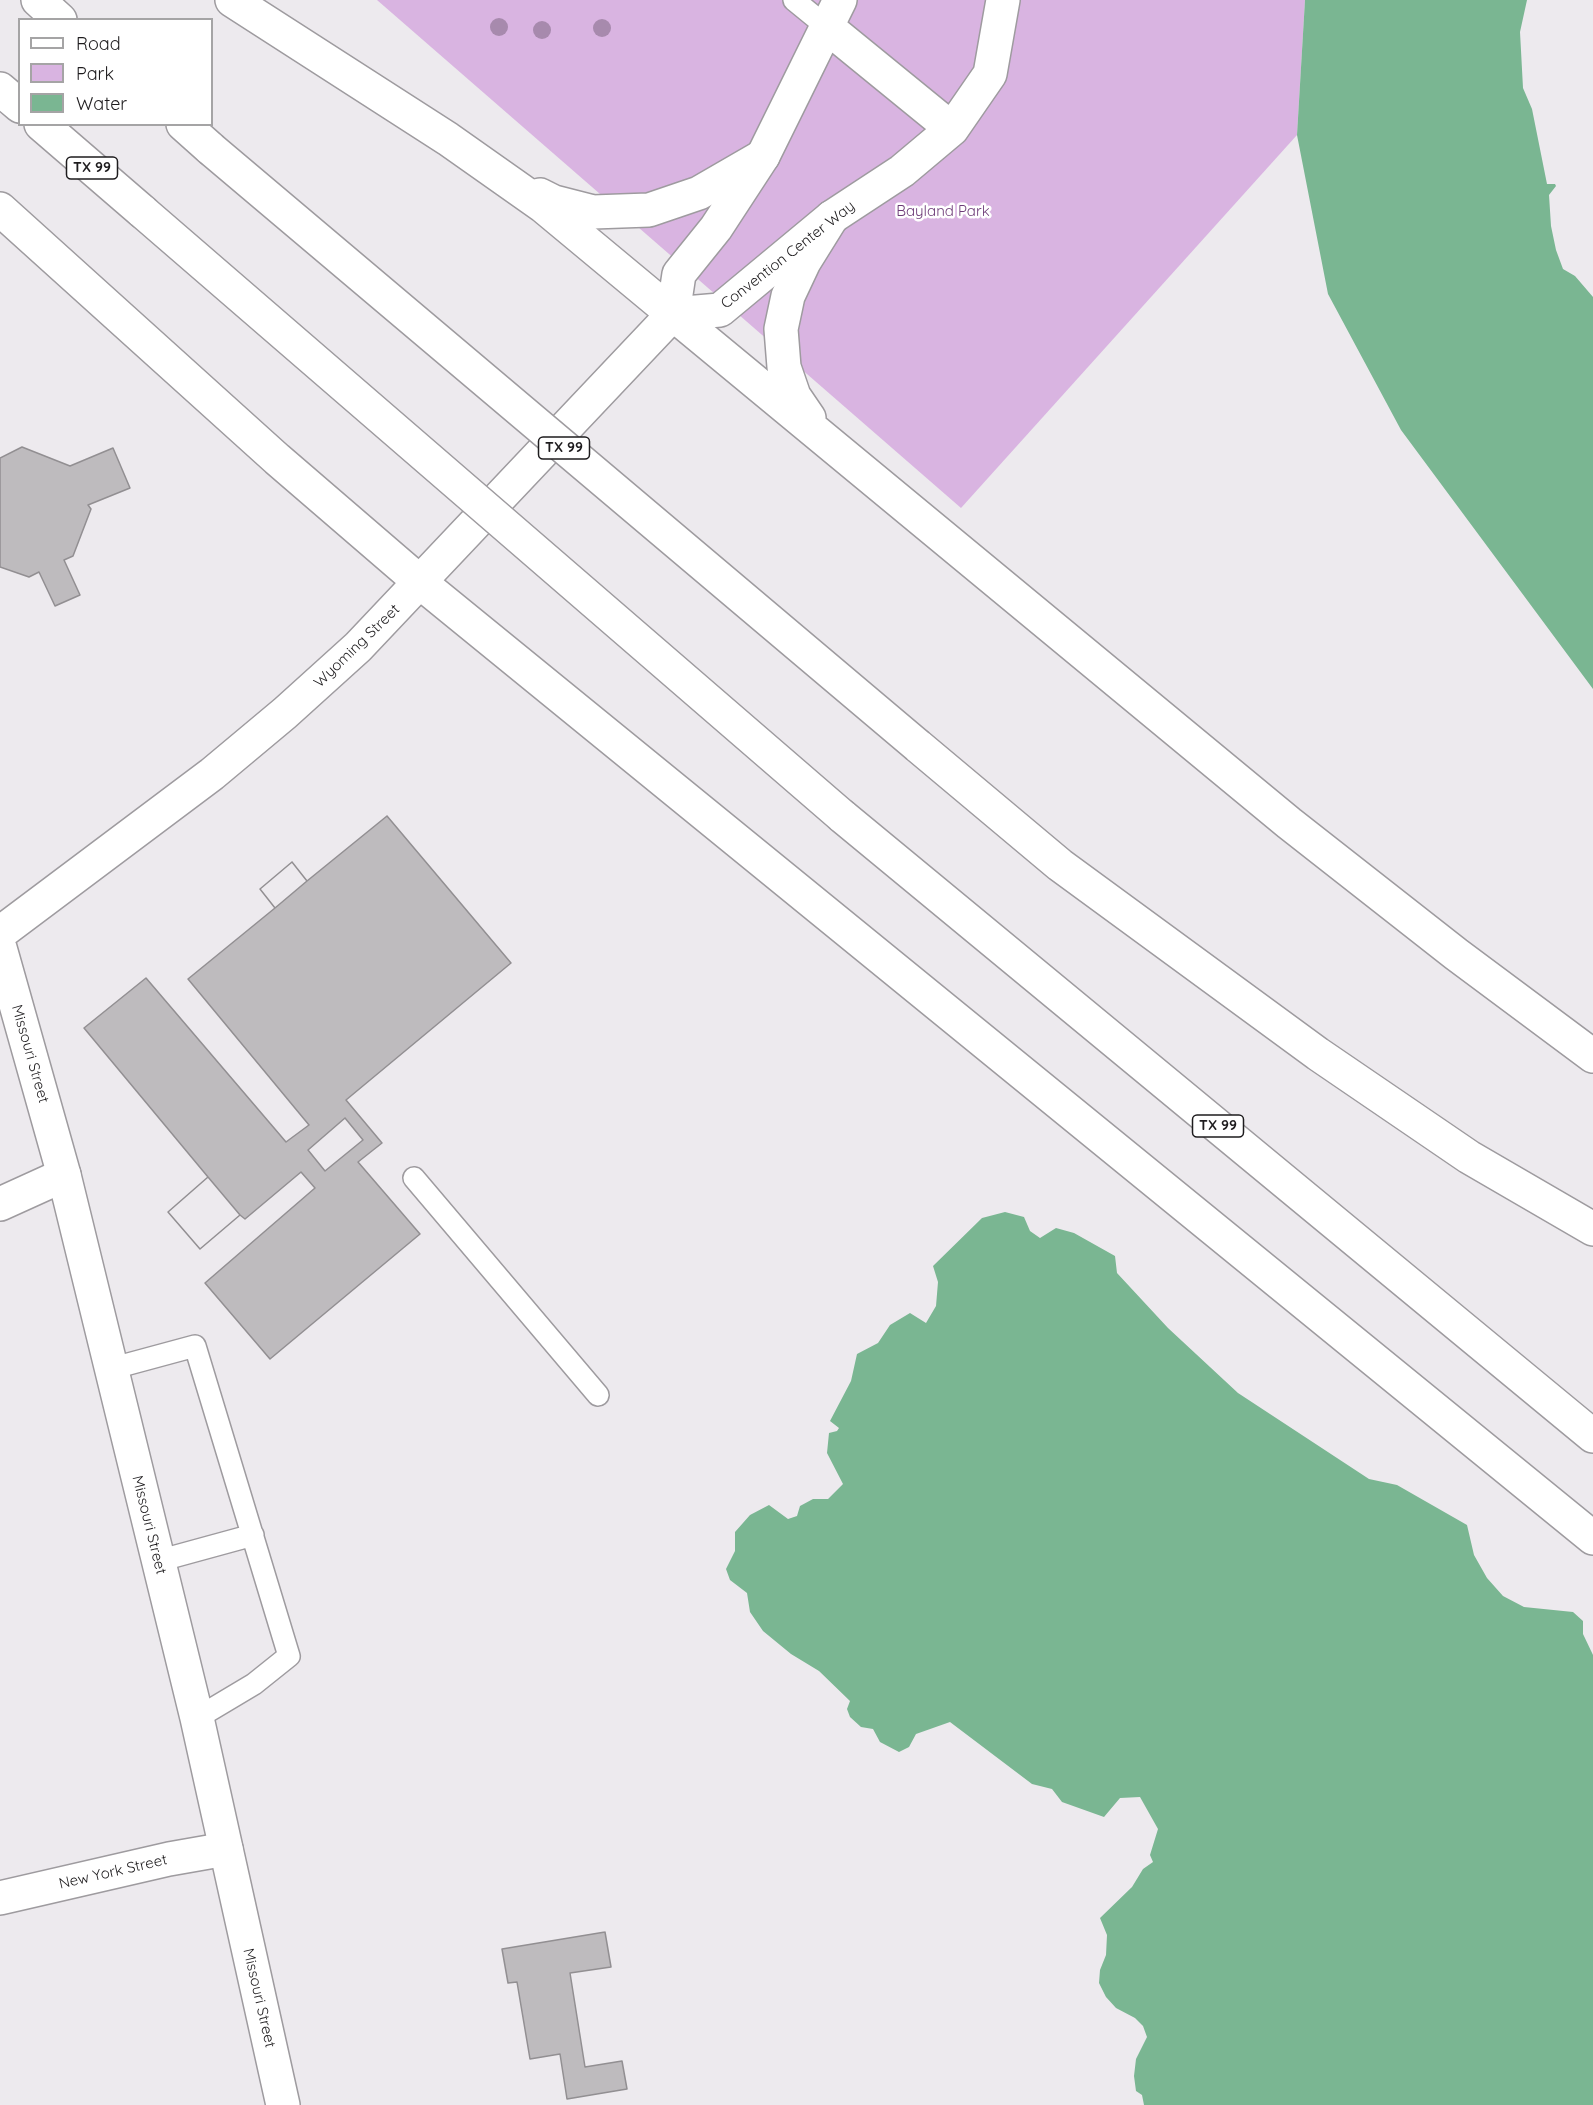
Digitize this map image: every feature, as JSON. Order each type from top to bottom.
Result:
[{"type":"main road","points":[[38,0],[58,18]]},
{"type":"main road","points":[[232,0],[495,172],[543,206],[1288,823],[1456,954],[1593,1056]]},
{"type":"main road","name":"Convention Center Way","points":[[673,314],[720,310],[832,217],[902,171],[952,129],[990,74],[1003,0]]},
{"type":"main road","points":[[673,314],[679,274],[716,228],[763,156],[833,13],[952,129]]},
{"type":"main road","points":[[0,89],[18,104]]},
{"type":"main road","name":"TX 99","points":[[43,126],[842,816],[1593,1436]]},
{"type":"main road","name":"TX 99","points":[[185,126],[1060,865],[1318,1054],[1469,1157],[1593,1229]]},
{"type":"main road","points":[[495,172],[554,202],[593,212],[649,210],[699,193],[763,156]]},
{"type":"main road","points":[[0,209],[277,459],[421,583],[1593,1538]]},
{"type":"main road","points":[[822,437],[794,396],[784,368],[781,329],[788,296],[804,262],[832,217]]},
{"type":"main road","name":"Wyoming Street","points":[[0,933],[212,774],[358,648],[673,314]]},
{"type":"main road","name":"Missouri Street","points":[[0,948],[64,1175],[197,1718],[283,2105]]},
{"type":"main road","points":[[0,1204],[64,1175]]},
{"type":"main road","name":"New York Street","points":[[0,1898],[169,1858],[226,1849]]},
{"type":"lane","points":[[794,0],[833,13]]},
{"type":"lane","points":[[414,1178],[598,1395]]},
{"type":"lane","points":[[110,1369],[195,1346],[289,1656],[254,1684],[197,1718]]},
{"type":"lane","points":[[158,1561],[253,1535]]},
{"type":"green space","name":"Bayland Park","points":[[377,0],[1305,0],[1297,135],[961,508]]},
{"type":"water","points":[[1305,0],[1527,0],[1520,32],[1523,88],[1532,109],[1547,184],[1556,186],[1549,195],[1551,226],[1556,250],[1563,269],[1575,276],[1593,297],[1593,689],[1401,430],[1328,294],[1297,135]]},
{"type":"water","points":[[1005,1212],[1024,1217],[1030,1231],[1040,1238],[1056,1228],[1074,1233],[1115,1256],[1117,1273],[1168,1328],[1238,1393],[1369,1479],[1397,1485],[1467,1525],[1474,1555],[1487,1578],[1503,1596],[1524,1607],[1573,1612],[1583,1621],[1583,1634],[1593,1655],[1593,2105],[1144,2105],[1142,2095],[1136,2091],[1134,2076],[1136,2059],[1147,2037],[1143,2026],[1135,2018],[1116,2008],[1106,1997],[1099,1983],[1100,1970],[1106,1955],[1107,1935],[1100,1918],[1132,1887],[1143,1869],[1153,1862],[1150,1855],[1158,1829],[1140,1797],[1120,1798],[1104,1817],[1062,1802],[1052,1789],[1032,1784],[950,1722],[916,1734],[909,1747],[899,1752],[880,1742],[873,1729],[861,1727],[850,1717],[847,1709],[850,1701],[819,1671],[791,1654],[763,1631],[750,1612],[747,1593],[730,1580],[726,1569],[735,1551],[735,1532],[750,1515],[769,1505],[788,1519],[797,1516],[800,1506],[813,1499],[828,1499],[843,1484],[827,1453],[829,1433],[839,1428],[830,1421],[851,1381],[857,1354],[878,1343],[890,1325],[910,1313],[926,1323],[936,1306],[938,1282],[933,1266],[982,1218]]},
{"type":"building","points":[[22,447],[70,466],[113,448],[130,488],[88,505],[91,509],[73,556],[64,560],[80,595],[55,606],[39,572],[29,577],[0,567],[0,458]]},
{"type":"building","points":[[387,816],[511,963],[346,1100],[382,1143],[358,1162],[420,1234],[270,1359],[205,1283],[315,1188],[301,1172],[245,1219],[240,1215],[200,1249],[168,1212],[208,1177],[84,1028],[146,978],[286,1142],[309,1125],[188,979],[275,908],[260,889],[292,862],[307,881]],"holes":[[[345,1118],[363,1140],[325,1171],[308,1150]]]},
{"type":"building","points":[[292,862],[307,881],[275,908],[260,889]]},
{"type":"building","points":[[208,1177],[240,1215],[200,1249],[168,1212]]},
{"type":"building","points":[[605,1932],[611,1967],[570,1973],[585,2067],[622,2061],[627,2089],[567,2099],[560,2054],[530,2059],[517,1982],[508,1983],[502,1949]]}]
